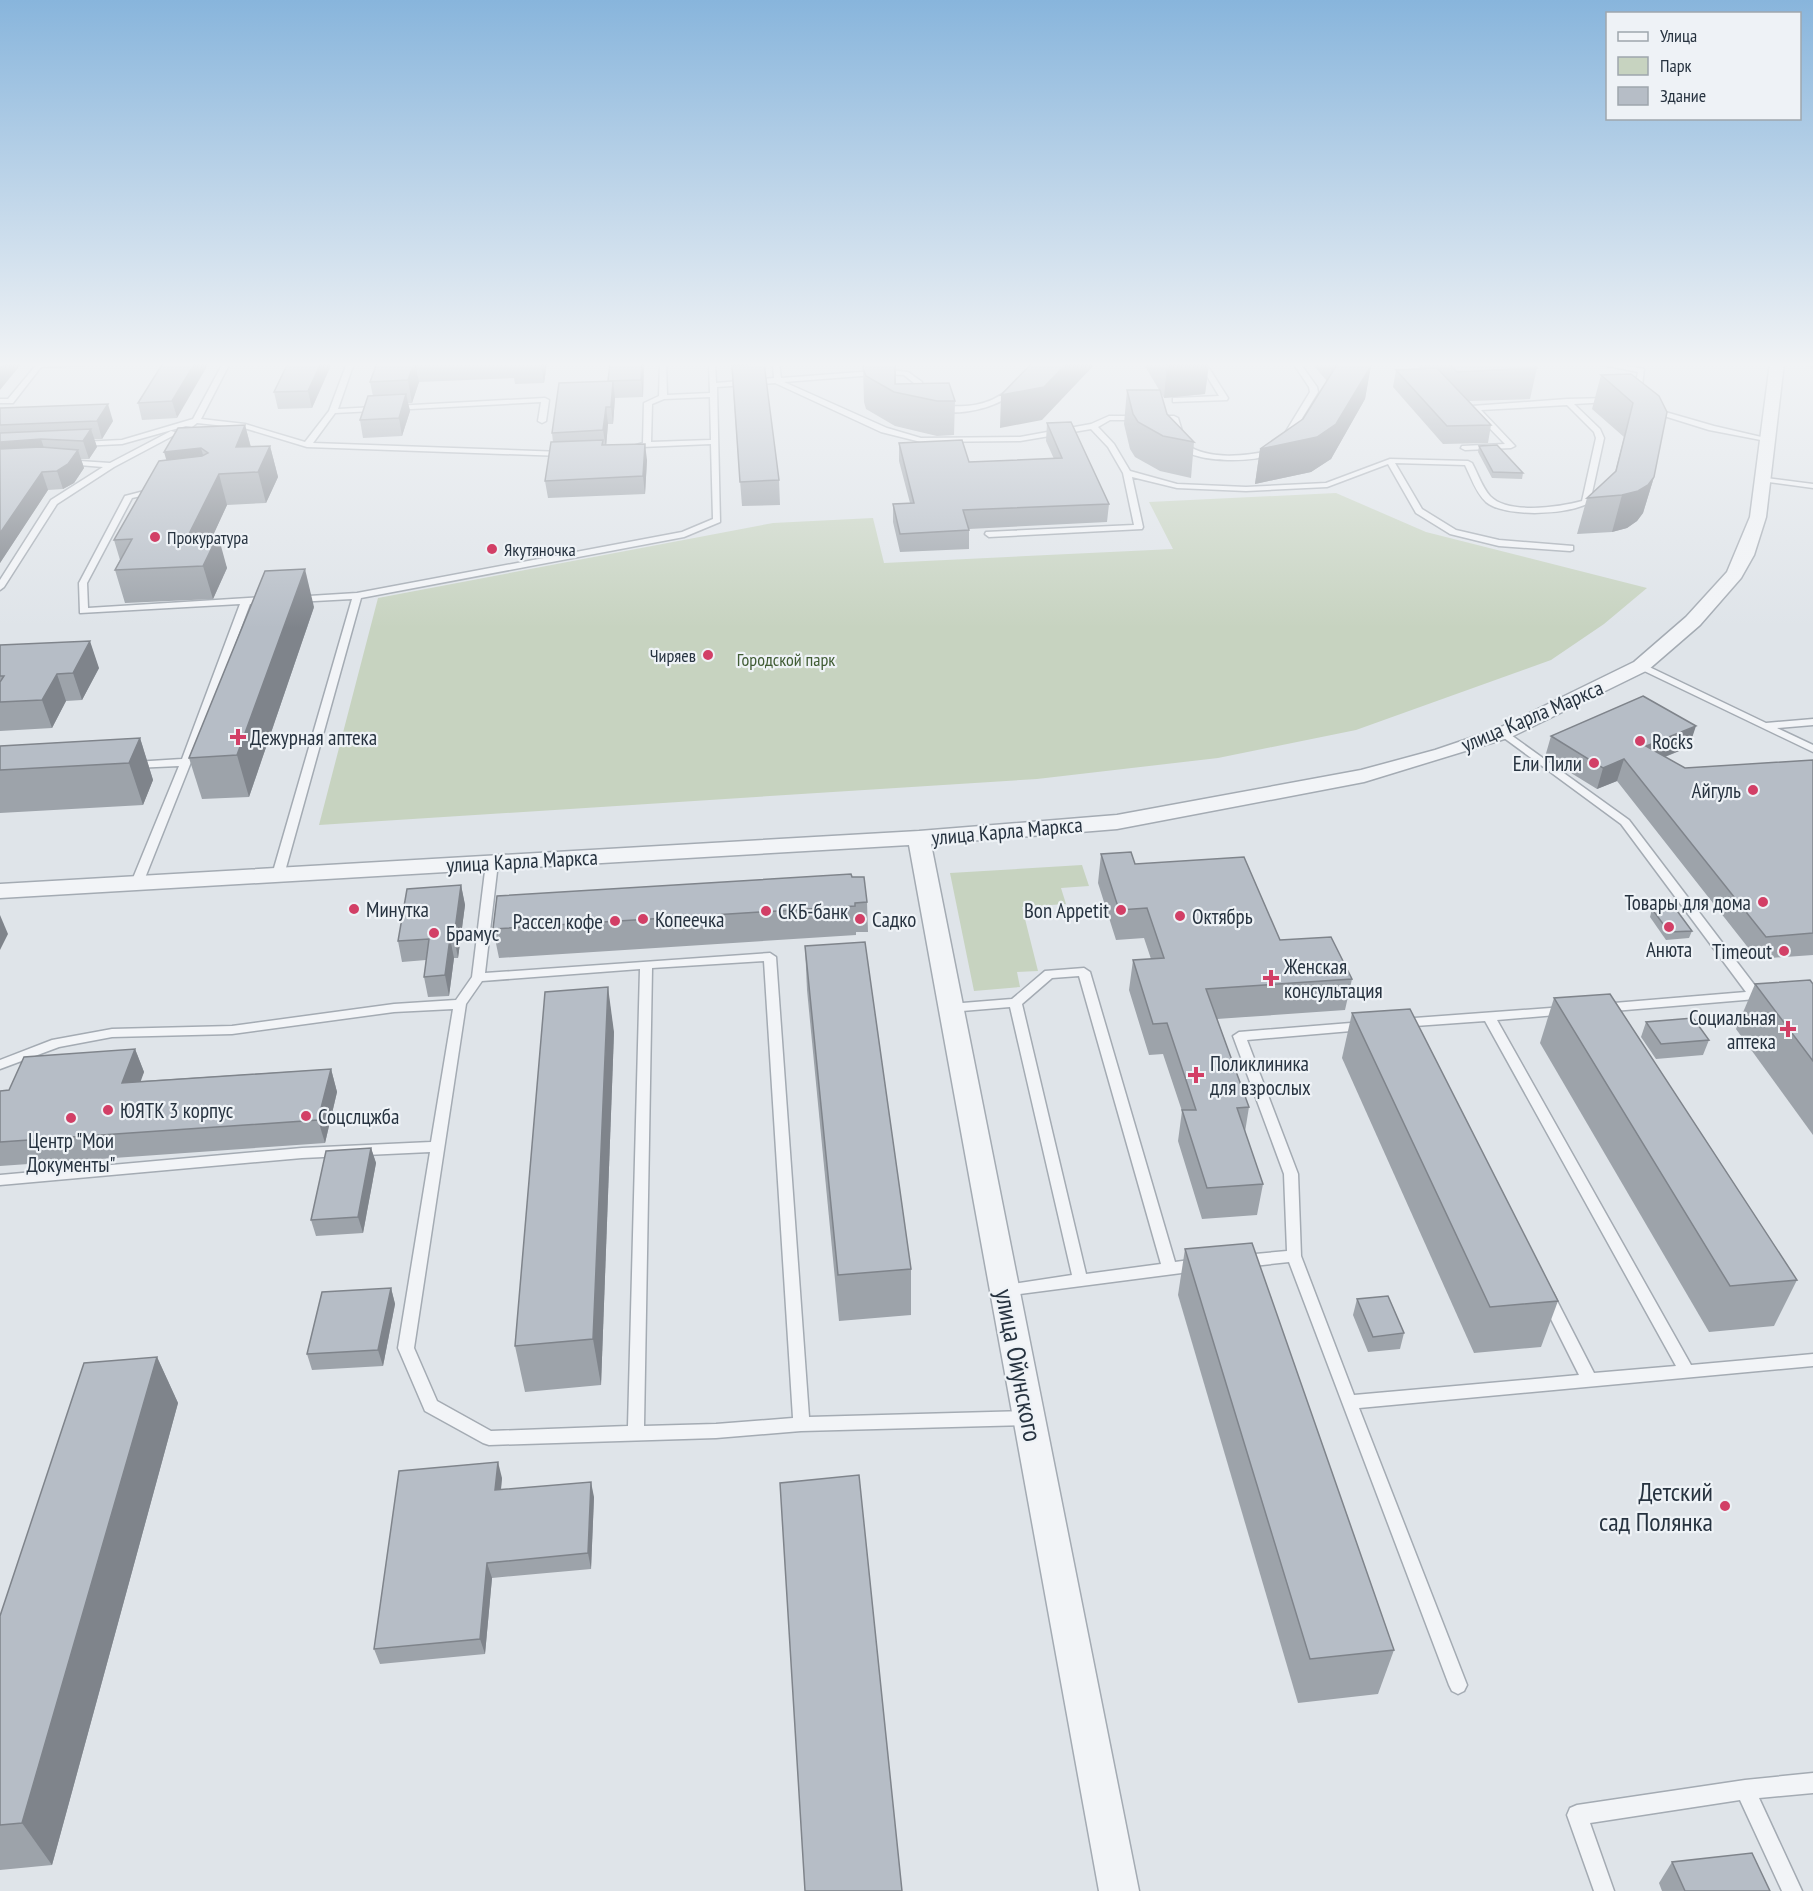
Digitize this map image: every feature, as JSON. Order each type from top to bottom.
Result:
[{"type":"street","name":"улица Карла Маркса","points":[[0,891],[919,838],[1117,822],[1364,776],[1504,733],[1641,666],[1693,621],[1735,574],[1745,555],[1758,517],[1764,451]]},
{"type":"street","name":"улица Ойунского","points":[[919,838],[1119,1891]]},
{"type":"lane","points":[[0,587],[54,502],[111,465],[137,451]]},
{"type":"lane","points":[[491,451],[572,454]]},
{"type":"lane","points":[[162,489],[129,496],[83,583],[84,611],[357,596],[684,534],[717,520],[715,451]]},
{"type":"lane","points":[[989,534],[1139,527],[1136,502],[1127,473],[1114,451]]},
{"type":"lane","points":[[1195,451],[1214,456],[1264,455],[1275,451]]},
{"type":"lane","points":[[1127,473],[1178,486],[1246,489],[1327,485],[1390,461],[1468,463],[1487,498],[1493,504],[1527,510],[1573,507],[1586,502],[1597,451]]},
{"type":"lane","points":[[1390,461],[1419,511],[1453,532],[1499,543],[1570,548]]},
{"type":"lane","points":[[58,462],[111,465]]},
{"type":"lane","points":[[1761,479],[1813,486]]},
{"type":"lane","points":[[278,875],[357,596]]},
{"type":"lane","points":[[137,883],[186,762],[246,601]]},
{"type":"lane","points":[[1641,666],[1768,725],[1813,749]]},
{"type":"lane","points":[[1768,725],[1813,722]]},
{"type":"lane","points":[[1504,733],[1625,822],[1755,995]]},
{"type":"lane","points":[[117,766],[186,762]]},
{"type":"lane","points":[[492,863],[478,978],[460,1005],[406,1348],[431,1406],[489,1438],[716,1431],[801,1424],[1029,1418]]},
{"type":"lane","points":[[478,978],[646,964],[770,957],[801,1424]]},
{"type":"lane","points":[[636,1433],[646,964]]},
{"type":"lane","points":[[951,1008],[1015,1003],[1049,974],[1084,972],[1169,1267]]},
{"type":"lane","points":[[1458,1685],[1294,1256],[1291,1174],[1239,1036],[1382,1025],[1413,1028],[1489,1017],[1778,994]]},
{"type":"lane","points":[[1015,1003],[1080,1280]]},
{"type":"lane","points":[[0,1065],[57,1044],[112,1033],[232,1030],[393,1008],[460,1005]]},
{"type":"lane","points":[[1489,1017],[1687,1372]]},
{"type":"lane","points":[[0,1180],[302,1153],[438,1147]]},
{"type":"lane","points":[[1004,1290],[1169,1267],[1294,1256]]},
{"type":"lane","points":[[1542,1285],[1589,1380]]},
{"type":"lane","points":[[1349,1402],[1813,1360]]},
{"type":"lane","points":[[1604,1891],[1577,1815],[1745,1790],[1813,1783]]},
{"type":"lane","points":[[1745,1790],[1792,1891]]},
{"type":"green space","name":"Городской парк","points":[[1336,493],[1426,532],[1647,588],[1604,624],[1551,660],[1356,730],[1218,758],[1037,779],[319,825],[378,598],[773,523],[873,518],[884,563],[1173,549],[1149,502]]},
{"type":"green space","points":[[1082,865],[1089,886],[1061,888],[1066,904],[1022,907],[1038,971],[1017,972],[1020,987],[974,991],[950,873]]},
{"type":"building","points":[[0,451],[77,451],[68,464],[57,471],[42,472],[0,533]]},
{"type":"building","points":[[206,451],[268,451],[258,472],[219,474],[188,536],[218,535],[203,566],[115,570],[132,539],[114,540],[159,461],[202,456],[208,453]]},
{"type":"building","points":[[550,451],[645,451],[643,476],[545,481]]},
{"type":"building","points":[[738,451],[775,451],[779,480],[740,482]]},
{"type":"building","points":[[901,451],[966,451],[969,462],[1062,458],[1059,451],[1085,451],[1109,504],[963,510],[969,530],[900,534],[893,504],[914,503]]},
{"type":"building","points":[[1482,451],[1503,451],[1523,473],[1493,472]]},
{"type":"building","points":[[1621,451],[1659,451],[1654,477],[1648,485],[1638,491],[1622,495],[1587,498],[1616,471]]},
{"type":"building","points":[[305,569],[237,755],[189,758],[265,571]]},
{"type":"building","points":[[90,641],[73,673],[57,674],[42,700],[0,702],[0,682],[4,676],[0,676],[0,645]]},
{"type":"building","points":[[1643,696],[1696,726],[1646,746],[1685,768],[1813,760],[1813,933],[1766,937],[1624,759],[1603,768],[1551,736]]},
{"type":"building","points":[[140,738],[129,763],[0,770],[0,746]]},
{"type":"building","points":[[1131,852],[1135,864],[1244,857],[1280,940],[1331,937],[1352,979],[1206,989],[1249,1107],[1237,1108],[1263,1184],[1207,1188],[1182,1110],[1196,1110],[1167,1023],[1153,1024],[1133,960],[1164,958],[1147,908],[1119,910],[1101,854]]},
{"type":"building","points":[[851,874],[852,877],[864,877],[867,902],[855,903],[855,906],[493,929],[497,896]]},
{"type":"building","points":[[461,885],[454,937],[450,938],[445,975],[424,977],[429,939],[398,941],[407,889]]},
{"type":"building","points":[[1675,908],[1692,931],[1669,932],[1652,909]]},
{"type":"building","points":[[865,942],[911,1269],[838,1275],[805,946]]},
{"type":"building","points":[[1810,980],[1813,984],[1813,1061],[1755,984]]},
{"type":"building","points":[[608,987],[593,1339],[515,1346],[545,992]]},
{"type":"building","points":[[1610,994],[1797,1280],[1730,1286],[1554,998]]},
{"type":"building","points":[[1410,1009],[1558,1301],[1490,1307],[1352,1013]]},
{"type":"building","points":[[1693,1018],[1709,1040],[1661,1044],[1646,1022]]},
{"type":"building","points":[[135,1049],[122,1083],[331,1069],[318,1120],[0,1142],[0,1091],[9,1090],[24,1057]]},
{"type":"building","points":[[371,1148],[358,1217],[311,1220],[326,1151]]},
{"type":"building","points":[[1252,1243],[1394,1650],[1310,1659],[1185,1249]]},
{"type":"building","points":[[391,1288],[378,1350],[307,1354],[322,1292]]},
{"type":"building","points":[[1388,1296],[1404,1333],[1373,1337],[1357,1299]]},
{"type":"building","points":[[157,1357],[22,1823],[0,1825],[0,1616],[84,1363]]},
{"type":"building","points":[[498,1462],[495,1490],[591,1482],[588,1553],[487,1563],[480,1639],[374,1649],[399,1471]]},
{"type":"building","points":[[859,1475],[902,1891],[805,1891],[780,1483]]},
{"type":"building","points":[[1752,1853],[1770,1891],[1685,1891],[1672,1862]]},
{"type":"place","name":"Прокуратура","points":[[155,537]]},
{"type":"place","name":"Якутяночка","points":[[492,549]]},
{"type":"place","name":"Чиряев","points":[[708,655]]},
{"type":"place","name":"Дежурная аптека","points":[[238,737]]},
{"type":"place","name":"Rocks","points":[[1640,741]]},
{"type":"place","name":"Ели Пили","points":[[1594,763]]},
{"type":"place","name":"Айгуль","points":[[1753,790]]},
{"type":"place","name":"Товары для дома","points":[[1763,902]]},
{"type":"place","name":"Минутка","points":[[354,909]]},
{"type":"place","name":"Bon Appetit","points":[[1121,910]]},
{"type":"place","name":"СКБ-банк","points":[[766,911]]},
{"type":"place","name":"Октябрь","points":[[1180,916]]},
{"type":"place","name":"Копеечка","points":[[643,919]]},
{"type":"place","name":"Садко","points":[[860,919]]},
{"type":"place","name":"Рассел кофе","points":[[615,921]]},
{"type":"place","name":"Анюта","points":[[1669,927]]},
{"type":"place","name":"Брамус","points":[[434,933]]},
{"type":"place","name":"Timeout","points":[[1784,951]]},
{"type":"place","name":"Женская консультация","points":[[1271,978]]},
{"type":"place","name":"Социальная аптека","points":[[1788,1029]]},
{"type":"place","name":"Поликлиника для взрослых","points":[[1196,1075]]},
{"type":"place","name":"ЮЯТК 3 корпус","points":[[108,1110]]},
{"type":"place","name":"Соцслцжба","points":[[306,1116]]},
{"type":"place","name":"Центр \"Мои Документы\"","points":[[71,1118]]},
{"type":"place","name":"Детский сад Полянка","points":[[1725,1506]]}]
